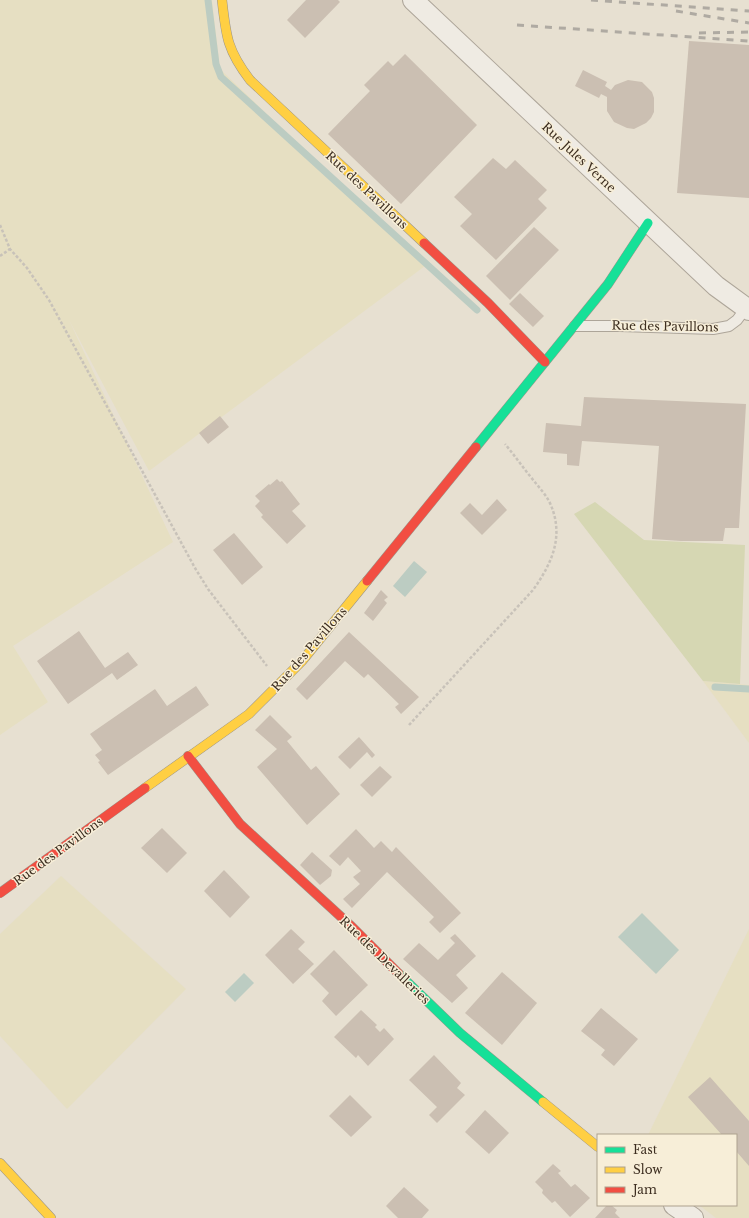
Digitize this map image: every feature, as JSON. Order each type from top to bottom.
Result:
[{"type":"street","name":"Rue des Pavillons","points":[[222,0],[226,33],[231,50],[239,66],[250,80],[488,303],[545,362]]},
{"type":"street","name":"Rue Jules Verne","points":[[413,0],[716,286],[748,309]]},
{"type":"street","name":"Rue des Pavillons","points":[[0,893],[188,756],[249,714],[302,661],[575,326],[608,284],[648,223]]},
{"type":"street","name":"Rue des Devalleries","points":[[188,756],[240,824],[351,926],[460,1033],[597,1146]]},
{"type":"street","points":[[0,1162],[51,1218]]},
{"type":"street","points":[[676,1206],[694,1218]]},
{"type":"lane","name":"Rue des Pavillons","points":[[575,326],[713,329],[729,326],[748,309]]},
{"type":"path","points":[[0,225],[10,249],[27,268],[49,300],[195,568],[208,589],[262,661],[281,682]]},
{"type":"path","points":[[0,256],[10,249]]},
{"type":"path","points":[[409,725],[533,590],[544,574],[553,556],[557,527],[554,512],[548,499],[492,427]]},
{"type":"shaded area","points":[[0,0],[212,0],[220,69],[425,266],[149,471],[69,320],[173,542],[13,646],[48,702],[0,735]]},
{"type":"shaded area","points":[[414,561],[427,572],[405,597],[393,586]]},
{"type":"shaded area","points":[[703,681],[749,685],[749,743]]},
{"type":"shaded area","points":[[61,876],[186,989],[67,1109],[0,1036],[0,934]]},
{"type":"shaded area","points":[[642,913],[679,950],[656,974],[618,937]]},
{"type":"shaded area","points":[[749,929],[749,1218],[716,1218],[700,1206],[737,1206],[737,1134],[648,1134]]},
{"type":"shaded area","points":[[244,973],[254,983],[235,1002],[225,992]]},
{"type":"green space","points":[[595,502],[644,540],[745,545],[740,684],[703,681],[574,514]]},
{"type":"building","points":[[306,0],[338,0],[340,2],[305,38],[287,20]]},
{"type":"building","points":[[689,41],[749,45],[749,198],[677,193]]},
{"type":"building","points":[[405,54],[477,125],[401,204],[328,134],[370,91],[364,85],[388,61],[393,66]]},
{"type":"building","points":[[583,70],[607,82],[605,86],[611,90],[615,85],[628,80],[642,82],[652,92],[654,98],[654,112],[651,118],[646,123],[634,129],[627,128],[614,122],[607,111],[607,97],[601,94],[599,98],[575,86]]},
{"type":"building","points":[[493,158],[506,169],[515,160],[547,190],[538,199],[547,208],[496,260],[460,226],[472,214],[454,197]]},
{"type":"building","points":[[534,227],[559,250],[510,300],[486,276]]},
{"type":"building","points":[[520,293],[544,316],[533,327],[509,304]]},
{"type":"building","points":[[584,397],[746,404],[739,528],[725,528],[723,541],[652,539],[659,446],[582,441],[579,466],[567,465],[567,454],[543,452],[546,423],[581,426]]},
{"type":"building","points":[[220,416],[229,427],[208,444],[199,433]]},
{"type":"building","points":[[277,479],[280,482],[282,481],[300,504],[292,511],[306,526],[287,544],[261,517],[263,515],[255,506],[260,501],[255,496]]},
{"type":"building","points":[[497,499],[507,510],[482,535],[460,513],[470,503],[482,515]]},
{"type":"building","points":[[234,533],[263,567],[242,585],[213,550]]},
{"type":"building","points":[[381,590],[388,597],[384,600],[387,603],[373,621],[364,613]]},
{"type":"building","points":[[79,631],[105,668],[128,652],[138,665],[117,680],[112,673],[68,704],[37,661]]},
{"type":"building","points":[[349,632],[419,697],[401,714],[395,707],[399,704],[368,674],[364,678],[345,661],[307,700],[296,689]]},
{"type":"building","points":[[196,686],[209,705],[108,775],[98,762],[100,761],[95,755],[102,750],[90,734],[155,689],[167,706]]},
{"type":"building","points":[[270,715],[292,737],[287,741],[311,770],[316,766],[340,794],[307,825],[257,767],[277,749],[255,730]]},
{"type":"building","points":[[359,737],[375,755],[372,758],[367,752],[350,769],[338,757]]},
{"type":"building","points":[[380,766],[392,777],[372,797],[360,785]]},
{"type":"building","points":[[162,828],[187,853],[167,873],[141,848]]},
{"type":"building","points":[[356,829],[374,848],[381,841],[392,852],[396,847],[461,913],[440,933],[429,922],[434,917],[387,872],[352,908],[343,899],[360,884],[353,877],[361,871],[348,857],[340,866],[329,856]]},
{"type":"building","points":[[312,852],[332,870],[331,876],[320,885],[300,865]]},
{"type":"building","points":[[224,870],[250,897],[230,918],[204,891]]},
{"type":"building","points":[[291,929],[305,942],[298,949],[314,964],[293,984],[265,955]]},
{"type":"building","points":[[455,934],[476,956],[456,975],[468,988],[452,1003],[403,959],[419,943],[438,960],[455,943],[450,938]]},
{"type":"building","points":[[334,950],[368,985],[336,1016],[322,1001],[329,993],[310,974]]},
{"type":"building","points":[[502,972],[537,1003],[502,1045],[465,1013]]},
{"type":"building","points":[[601,1008],[638,1039],[614,1066],[601,1055],[605,1050],[581,1031]]},
{"type":"building","points":[[361,1010],[377,1025],[375,1027],[380,1032],[384,1028],[394,1039],[368,1066],[358,1055],[356,1058],[334,1037]]},
{"type":"building","points":[[434,1055],[461,1083],[457,1088],[465,1095],[437,1123],[429,1115],[437,1107],[409,1080]]},
{"type":"building","points":[[710,1077],[749,1121],[749,1166],[737,1152],[737,1134],[721,1134],[688,1097]]},
{"type":"building","points":[[350,1095],[372,1117],[351,1137],[329,1116]]},
{"type":"building","points":[[485,1110],[509,1133],[489,1154],[465,1132]]},
{"type":"building","points":[[553,1164],[561,1171],[558,1173],[571,1187],[575,1184],[590,1198],[570,1217],[555,1201],[552,1203],[542,1193],[543,1190],[535,1182]]},
{"type":"building","points":[[404,1187],[429,1210],[422,1218],[398,1218],[386,1206]]},
{"type":"building","points":[[606,1206],[612,1206],[617,1210],[615,1213],[620,1218],[595,1218]]},
{"type":"waterway","points":[[208,0],[216,64],[221,77],[477,310]]},
{"type":"waterway","points":[[715,687],[749,689]]},
{"type":"railway","points":[[591,0],[749,11]]},
{"type":"railway","points":[[676,11],[749,23]]},
{"type":"railway","points":[[517,25],[749,41]]},
{"type":"railway","points":[[699,33],[749,32]]},
{"type":"traffic: fast","points":[[476,447],[608,284],[648,223]]},
{"type":"traffic: fast","points":[[399,974],[460,1033],[543,1102]]},
{"type":"traffic: slow","points":[[222,0],[225,23],[232,51],[236,60],[250,80],[424,243]]},
{"type":"traffic: slow","points":[[145,788],[249,714],[302,661],[367,581]]},
{"type":"traffic: slow","points":[[543,1102],[597,1146]]},
{"type":"traffic: slow","points":[[0,1163],[51,1218]]},
{"type":"traffic: jam","points":[[424,243],[488,303],[545,362]]},
{"type":"traffic: jam","points":[[367,581],[476,447]]},
{"type":"traffic: jam","points":[[188,756],[240,824],[351,926],[399,974]]},
{"type":"traffic: jam","points":[[0,893],[145,788]]}]
